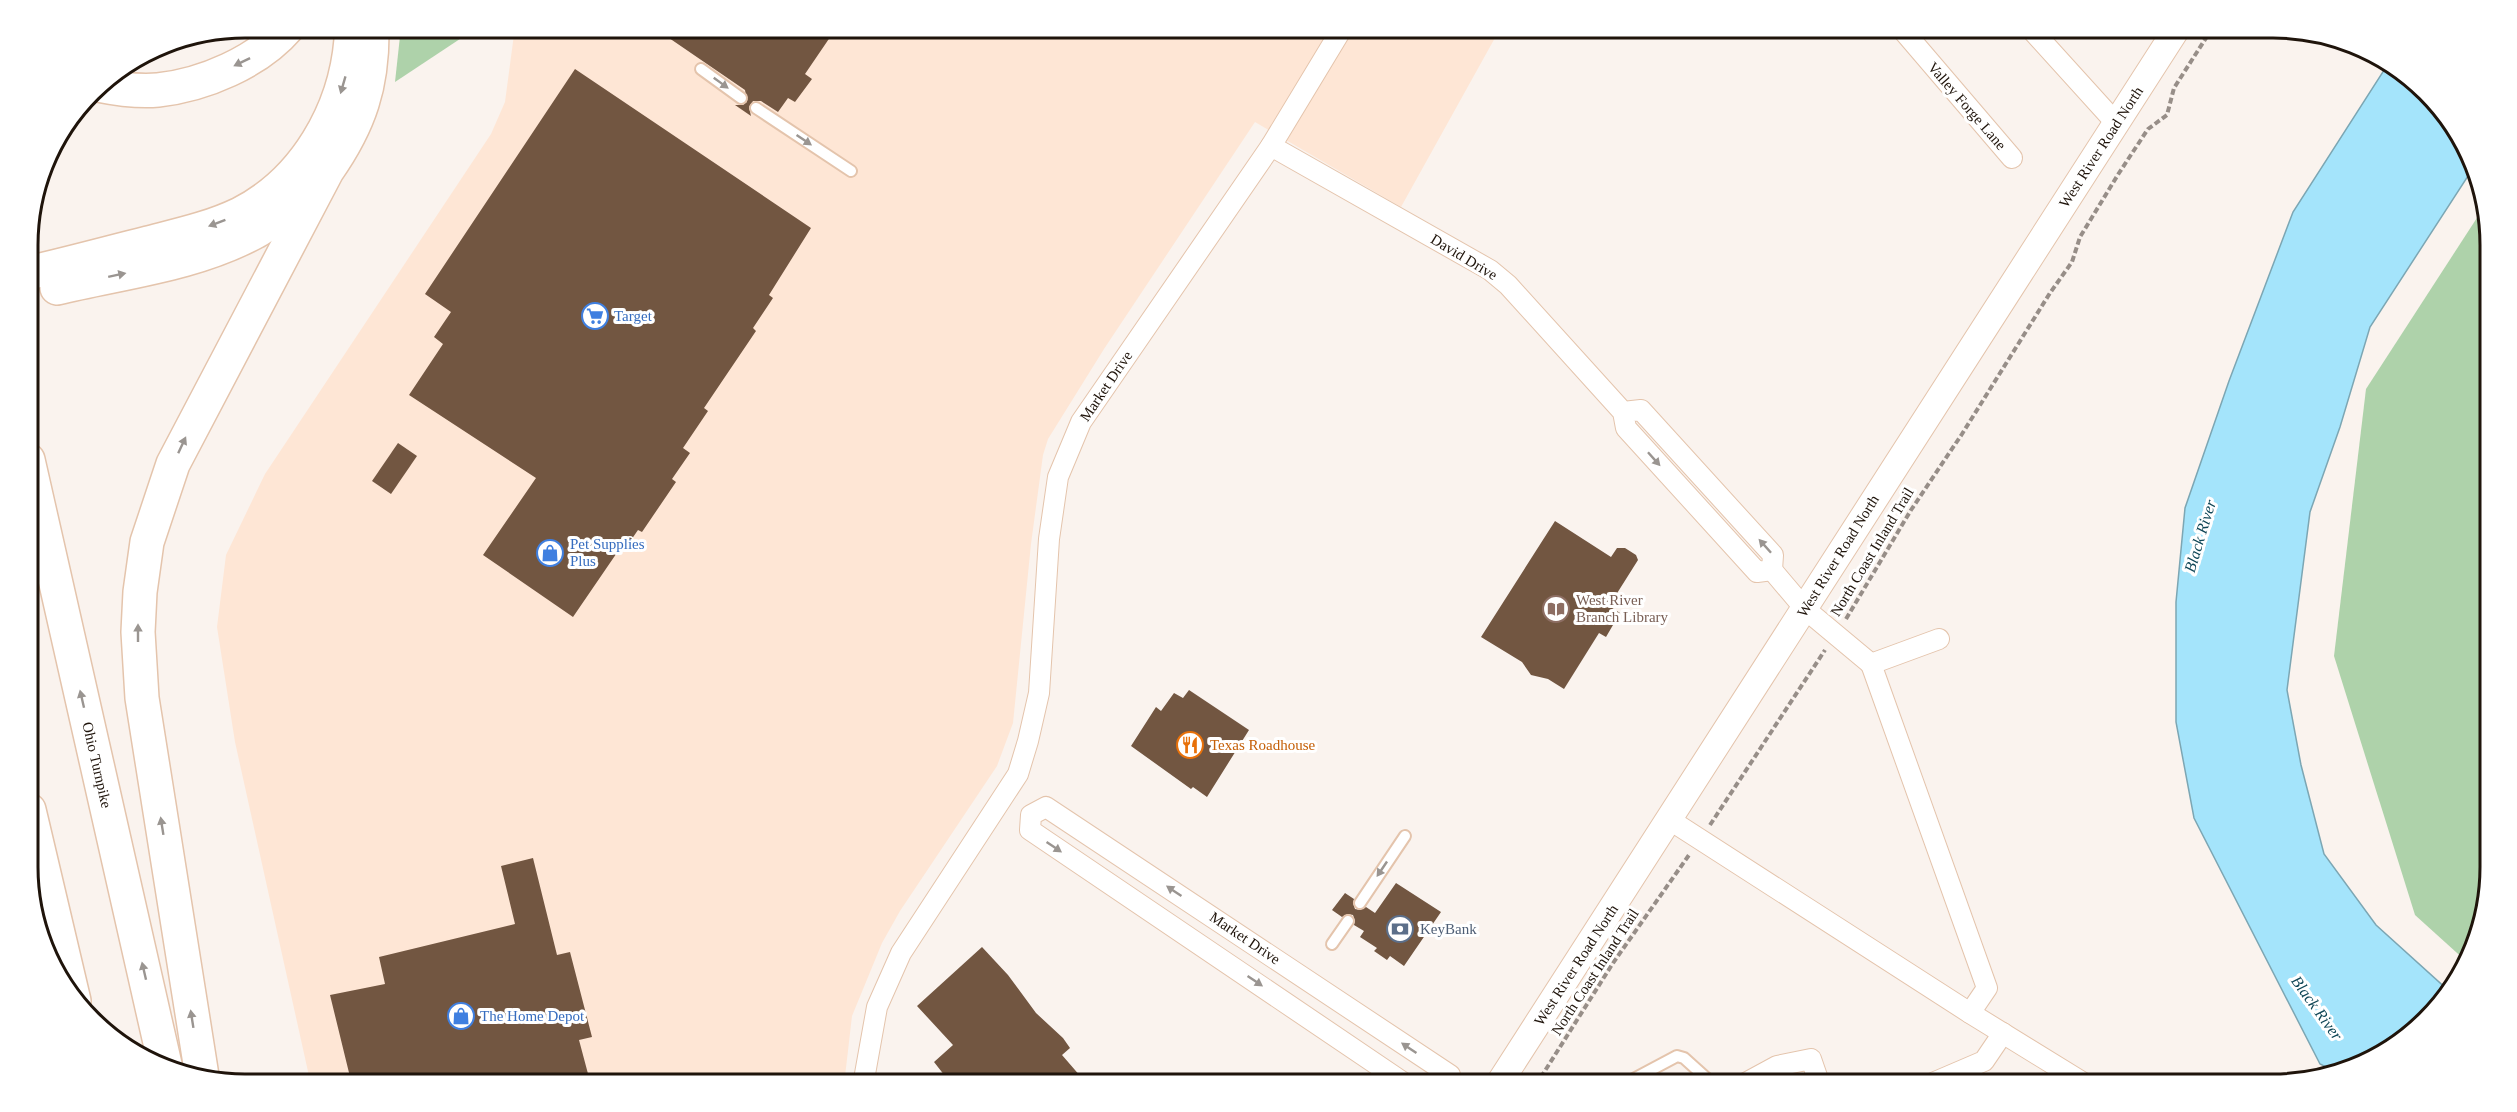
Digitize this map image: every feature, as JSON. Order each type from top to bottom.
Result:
[{"type":"highway","points":[[110,87],[128,91],[157,90],[185,85],[248,59],[271,45],[278,38]]},
{"type":"highway","points":[[47,276],[201,229],[240,214],[269,195],[308,155],[337,105],[345,80],[351,38]]},
{"type":"highway","points":[[201,1070],[142,698],[138,632],[140,592],[147,542],[173,464],[190,428],[327,171],[345,145],[363,105],[371,64],[372,38]]},
{"type":"highway","points":[[47,276],[151,268],[222,247],[257,231],[327,171]]},
{"type":"highway","name":"Ohio Turnpike","points":[[38,504],[163,1058]]},
{"type":"highway","points":[[38,848],[68,975]]},
{"type":"street","name":"Market Drive","points":[[865,1074],[877,1007],[901,953],[1018,774],[1039,693],[1049,539],[1058,477],[1079,426],[1271,146],[1336,38]]},
{"type":"street","name":"Valley Forge Lane","points":[[1909,38],[2012,158]]},
{"type":"street","points":[[2039,38],[2116,123]]},
{"type":"street","name":"West River Road North","points":[[1505,1074],[2171,38]]},
{"type":"street","name":"David Drive","points":[[1271,146],[1490,270],[1508,285],[1623,412],[1626,428],[1757,572],[1772,570],[1804,609],[1871,664]]},
{"type":"street","points":[[1939,639],[1871,664],[1987,988],[1970,1013]]},
{"type":"street","name":"Market Drive","points":[[1003,796],[1031,815]]},
{"type":"street","name":"Market Drive","points":[[1031,815],[1046,807],[1448,1074]]},
{"type":"street","name":"Market Drive","points":[[1031,815],[1030,830],[1391,1074]]},
{"type":"street","points":[[1670,820],[2069,1074]]},
{"type":"street","points":[[1954,1074],[1984,1061],[2003,1034]]},
{"type":"street","points":[[1762,1074],[1777,1066],[1811,1059],[1816,1074]]},
{"type":"lane","points":[[701,69],[741,98]]},
{"type":"lane","points":[[756,108],[851,171]]},
{"type":"lane","points":[[1360,903],[1405,836]]},
{"type":"lane","points":[[1332,944],[1348,921]]},
{"type":"lane","points":[[1643,1074],[1677,1056],[1684,1058],[1702,1074]]},
{"type":"path","name":"North Coast Inland Trail","points":[[1543,1074],[1612,963],[1700,840],[1836,635],[1911,510],[2072,262],[2080,237],[2119,173],[2148,129],[2167,115],[2174,88],[2206,38]]},
{"type":"shaded area","points":[[514,38],[1495,38],[1401,207],[1255,122],[1104,349],[1048,439],[1043,455],[1031,544],[1013,723],[997,766],[900,911],[882,943],[852,1016],[845,1074],[309,1074],[235,742],[217,627],[226,555],[265,474],[491,134],[505,102]]},
{"type":"green space","points":[[400,38],[461,38],[395,82]]},
{"type":"green space","points":[[2478,217],[2480,245],[2480,867],[2476,908],[2460,955],[2415,915],[2334,656],[2366,389]]},
{"type":"water","name":"Black River","points":[[2384,70],[2419,98],[2437,119],[2452,141],[2467,177],[2370,327],[2340,427],[2310,512],[2287,690],[2301,765],[2324,854],[2376,925],[2442,985],[2419,1014],[2387,1040],[2364,1053],[2326,1067],[2320,1064],[2194,818],[2176,722],[2176,602],[2185,508],[2229,381],[2293,212]]},
{"type":"building","points":[[669,38],[830,38],[805,74],[812,79],[795,102],[788,98],[778,112],[761,101],[753,101],[749,107],[751,116],[735,105],[743,105],[747,102],[745,90]]},
{"type":"building","points":[[575,69],[811,228],[769,295],[773,298],[753,328],[756,331],[704,408],[708,411],[683,448],[690,453],[672,479],[676,482],[642,532],[638,530],[629,543],[625,541],[573,617],[483,555],[536,478],[409,395],[443,344],[434,337],[451,312],[425,294]]},
{"type":"building","points":[[398,443],[417,456],[391,494],[372,481]]},
{"type":"building","points":[[1555,521],[1611,557],[1617,548],[1625,548],[1636,555],[1638,560],[1609,606],[1620,613],[1606,637],[1599,633],[1564,689],[1548,679],[1531,675],[1522,662],[1481,637]]},
{"type":"building","points":[[1189,690],[1249,730],[1207,797],[1193,787],[1191,789],[1131,746],[1156,707],[1161,711],[1174,693],[1183,698]]},
{"type":"building","name":"The Home Depot","points":[[533,858],[557,955],[570,952],[592,1037],[579,1040],[588,1074],[349,1074],[330,995],[385,984],[379,957],[515,924],[501,866]]},
{"type":"building","points":[[1396,883],[1441,912],[1404,966],[1390,956],[1387,960],[1374,951],[1377,948],[1360,937],[1364,931],[1354,925],[1353,915],[1348,914],[1342,917],[1332,910],[1345,893],[1354,899],[1355,909],[1360,910],[1366,907],[1375,913]]},
{"type":"building","points":[[982,947],[1008,975],[1036,1013],[1063,1038],[1070,1048],[1062,1055],[1078,1074],[943,1074],[934,1062],[953,1045],[917,1006]]},
{"type":"place","name":"Target","points":[[595,316]]},
{"type":"place","name":"Pet Supplies Plus","points":[[550,553]]},
{"type":"place","name":"West River Branch Library","points":[[1556,609]]},
{"type":"place","name":"Texas Roadhouse","points":[[1190,745]]},
{"type":"place","name":"KeyBank","points":[[1400,929]]},
{"type":"place","name":"The Home Depot","points":[[461,1016]]}]
